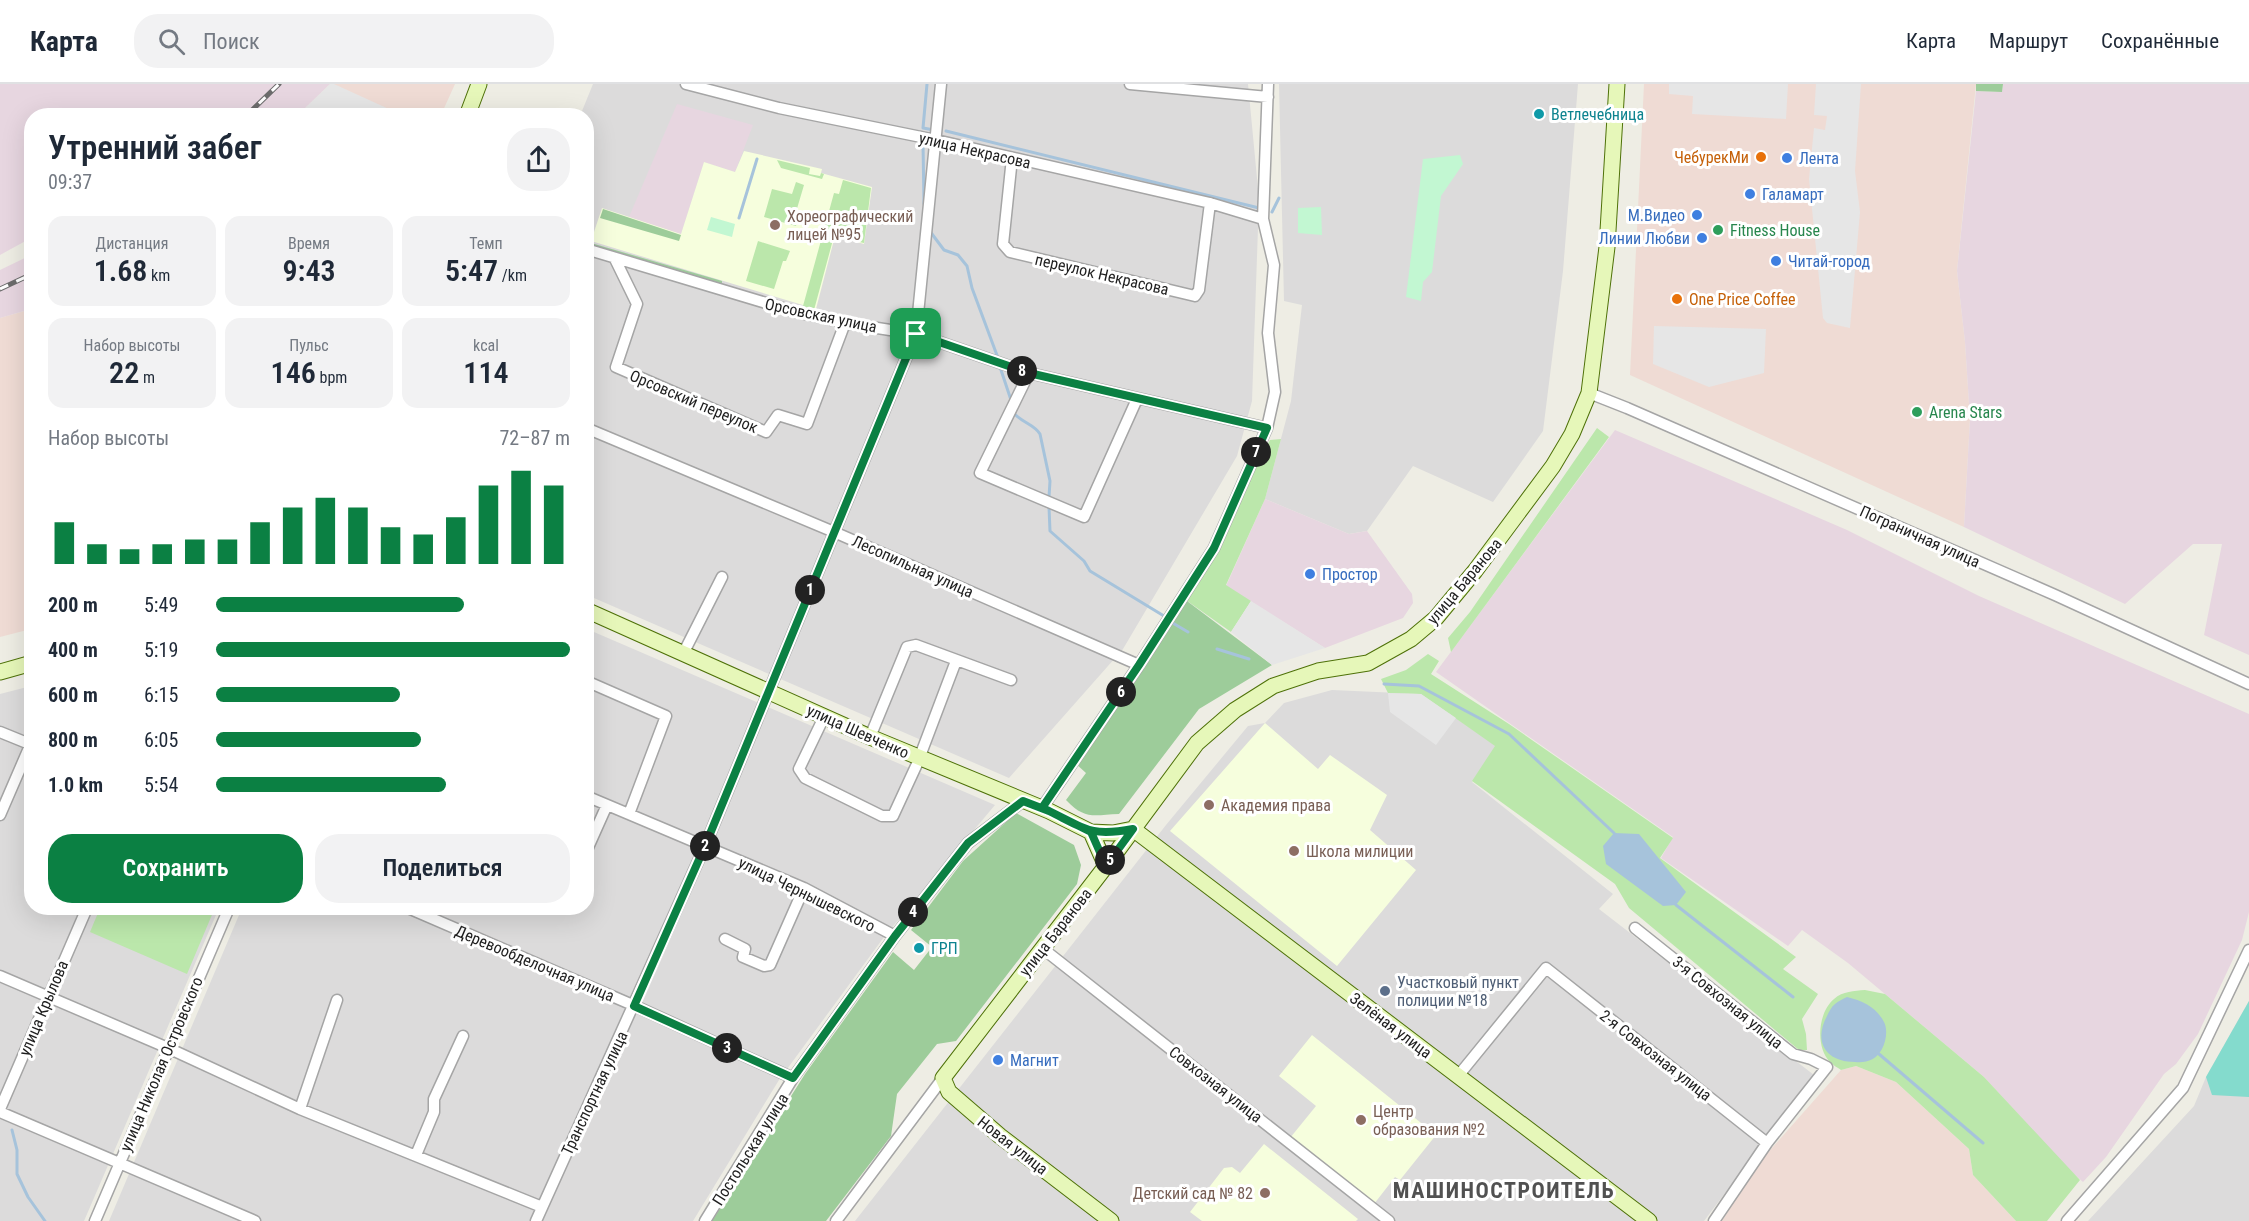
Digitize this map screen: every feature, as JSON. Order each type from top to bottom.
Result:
[{"type":"main road","points":[[470,108],[479,84]]},
{"type":"main road","name":"улица Баранова","points":[[943,1078],[1106,866],[1197,743],[1235,710],[1273,686],[1318,671],[1368,663],[1411,639],[1436,618],[1475,571],[1553,466],[1572,434],[1589,393],[1607,247],[1617,84]]},
{"type":"main road","name":"улица Шевченко","points":[[594,614],[870,737],[1042,808],[1091,832],[1113,833],[1133,829]]},
{"type":"main road","points":[[0,672],[24,665]]},
{"type":"main road","name":"Зелёная улица","points":[[1133,829],[1649,1221]]},
{"type":"main road","points":[[1091,832],[1106,866]]},
{"type":"main road","name":"Новая улица","points":[[943,1078],[948,1092],[1000,1136],[1111,1221]]},
{"type":"street","name":"улица Некрасова","points":[[686,84],[779,108],[936,140],[1210,203],[1263,219]]},
{"type":"street","name":"Транспортная улица","points":[[536,1221],[705,846],[916,334],[941,84]]},
{"type":"street","points":[[1130,84],[1268,97]]},
{"type":"street","points":[[1042,808],[1139,665],[1214,548],[1267,428],[1275,392],[1268,333],[1274,265],[1263,219],[1268,84]]},
{"type":"street","name":"переулок Некрасова","points":[[1012,158],[1004,244],[1010,252],[1195,296],[1199,290],[1210,203]]},
{"type":"street","name":"Орсовская улица","points":[[594,252],[796,312],[844,323],[916,334],[1029,373],[1267,428]]},
{"type":"street","name":"Орсовский переулок","points":[[615,259],[637,304],[616,367],[766,432],[778,415],[807,424],[844,323]]},
{"type":"street","points":[[1029,373],[980,473],[1084,517],[1137,399]]},
{"type":"street","name":"Пограничная улица","points":[[1589,393],[2055,595],[2249,684]]},
{"type":"street","name":"Лесопильная улица","points":[[594,431],[834,532],[1139,665]]},
{"type":"street","points":[[683,654],[722,577]]},
{"type":"street","points":[[870,737],[907,647],[916,645],[1011,680]]},
{"type":"street","points":[[824,717],[799,769],[805,778],[882,816],[893,816],[919,758],[956,661]]},
{"type":"street","points":[[594,684],[666,716],[628,814]]},
{"type":"street","points":[[0,732],[24,741]]},
{"type":"street","points":[[0,814],[24,759]]},
{"type":"street","name":"улица Чернышевского","points":[[594,800],[804,888],[895,936]]},
{"type":"street","name":"Постольская улица","points":[[705,1221],[793,1078],[895,936],[968,843],[1023,801]]},
{"type":"street","points":[[594,835],[608,806]]},
{"type":"street","points":[[725,939],[745,950],[743,957],[764,966],[770,965],[804,888]]},
{"type":"street","name":"улица Крылова","points":[[0,1111],[84,915]]},
{"type":"street","name":"улица Николая Островского","points":[[94,1221],[225,915]]},
{"type":"street","name":"Деревообделочная улица","points":[[424,915],[793,1078]]},
{"type":"street","name":"3-я Совхозная улица","points":[[1635,928],[1793,1054],[1812,1059],[1827,1067],[1767,1143]]},
{"type":"street","name":"Совхозная улица","points":[[1042,948],[1389,1221]]},
{"type":"street","points":[[2067,1221],[2183,1088],[2249,950]]},
{"type":"street","name":"2-я Совхозная улица","points":[[1458,1076],[1546,968],[1767,1143]]},
{"type":"street","points":[[0,976],[168,1048],[300,1109],[542,1207]]},
{"type":"street","points":[[300,1109],[337,1000]]},
{"type":"street","points":[[416,1155],[434,1112],[434,1099],[463,1036]]},
{"type":"street","points":[[836,1221],[943,1078]]},
{"type":"street","points":[[0,1111],[255,1221]]},
{"type":"street","points":[[1714,1221],[1767,1143]]},
{"type":"shaded area","points":[[0,84],[330,84],[305,108],[24,108],[24,242],[0,255]]},
{"type":"shaded area","points":[[330,84],[455,84],[444,108],[306,108]]},
{"type":"shaded area","points":[[330,84],[334,84],[387,108],[305,108]]},
{"type":"shaded area","points":[[593,84],[1248,84],[1259,199],[1252,401],[1237,456],[1123,649],[1009,778],[594,598],[594,108],[583,108]]},
{"type":"shaded area","points":[[1279,84],[1578,84],[1563,271],[1543,431],[1493,502],[1413,466],[1367,531],[1349,534],[1265,499],[1291,401],[1302,305],[1284,301]]},
{"type":"shaded area","points":[[1644,84],[1976,84],[1957,271],[1970,419],[1964,527],[1630,375]]},
{"type":"shaded area","points":[[1669,84],[1788,84],[1786,119],[1692,114],[1693,96],[1669,94]]},
{"type":"shaded area","points":[[1816,84],[1861,84],[1855,171],[1860,212],[1850,328],[1827,323],[1823,318],[1809,179],[1814,128],[1825,130],[1827,116],[1814,115]]},
{"type":"shaded area","points":[[2003,84],[2249,84],[2249,655],[2204,635],[2222,544],[2193,544],[2125,604],[1964,527],[1970,419],[1957,271],[1976,91],[2002,92]]},
{"type":"shaded area","points":[[677,104],[753,125],[735,172],[704,162],[681,234],[629,217]]},
{"type":"shaded area","name":"Хореографический лицей №95","points":[[744,151],[822,169],[821,173],[872,187],[864,244],[835,236],[816,309],[594,242],[594,232],[602,208],[681,234],[704,162],[735,172]]},
{"type":"shaded area","points":[[1460,155],[1463,164],[1441,196],[1432,272],[1423,282],[1421,301],[1406,297],[1423,159]]},
{"type":"shaded area","points":[[1321,207],[1322,235],[1298,233],[1298,208]]},
{"type":"shaded area","points":[[711,217],[735,224],[732,237],[707,230]]},
{"type":"shaded area","points":[[24,258],[24,311],[0,318],[0,270]]},
{"type":"shaded area","points":[[24,311],[24,631],[0,637],[0,318]]},
{"type":"shaded area","points":[[1654,326],[1766,329],[1764,373],[1709,387],[1653,364]]},
{"type":"shaded area","points":[[1615,430],[1847,530],[1979,596],[2249,714],[2249,912],[2242,940],[2198,1034],[2176,1064],[2164,1074],[2106,1157],[2083,1182],[2067,1168],[1984,1077],[1848,963],[1802,930],[1788,946],[1661,858],[1673,837],[1436,672]]},
{"type":"shaded area","points":[[1265,499],[1349,534],[1367,531],[1412,594],[1413,603],[1403,618],[1325,648],[1226,586]]},
{"type":"shaded area","points":[[1251,601],[1325,648],[1272,665],[1231,632]]},
{"type":"shaded area","points":[[594,632],[995,805],[884,937],[779,1080],[693,1221],[109,1221],[239,915],[594,915]]},
{"type":"shaded area","points":[[24,688],[24,915],[216,915],[84,1221],[0,1221],[0,694]]},
{"type":"shaded area","points":[[1332,690],[1421,694],[1496,746],[1472,782],[1613,894],[1599,909],[1814,1075],[1704,1221],[855,1221],[1166,825],[1248,726],[1265,723],[1284,703]]},
{"type":"shaded area","points":[[1388,693],[1421,694],[1456,718],[1436,745],[1390,712]]},
{"type":"shaded area","name":"Школа милиции","points":[[1265,723],[1318,769],[1330,755],[1387,795],[1370,830],[1416,870],[1337,966],[1170,831]]},
{"type":"shaded area","points":[[1614,833],[1639,834],[1686,892],[1676,905],[1663,906],[1606,864],[1603,846]]},
{"type":"shaded area","points":[[1847,997],[1873,1009],[1881,1017],[1886,1028],[1885,1043],[1882,1049],[1877,1056],[1867,1061],[1855,1062],[1836,1058],[1825,1049],[1822,1042],[1823,1025],[1829,1011],[1836,1003]]},
{"type":"shaded area","points":[[2249,1001],[2249,1221],[2088,1221],[2194,1106],[2206,1077]]},
{"type":"shaded area","points":[[2249,1001],[2249,1097],[2212,1095],[2206,1077]]},
{"type":"shaded area","name":"Центр образования №2","points":[[1312,1035],[1436,1135],[1400,1180],[1395,1177],[1374,1204],[1290,1138],[1316,1106],[1279,1076]]},
{"type":"shaded area","points":[[1856,1066],[1896,1082],[1969,1149],[1973,1175],[2016,1221],[1722,1221],[1756,1166],[1841,1070]]},
{"type":"shaded area","name":"Детский сад № 82","points":[[1264,1144],[1358,1219],[1356,1221],[1202,1221],[1190,1212],[1224,1168],[1232,1167],[1240,1173]]},
{"type":"green space","points":[[1976,84],[2003,84],[2002,92],[1976,91]]},
{"type":"green space","points":[[777,160],[810,168],[809,174],[820,176],[821,173],[824,174],[822,179],[781,168]]},
{"type":"green space","points":[[843,180],[871,188],[864,243],[834,236],[814,310],[803,306],[834,193],[839,194]]},
{"type":"green space","points":[[796,182],[804,185],[796,212],[800,213],[796,226],[764,217],[772,189],[792,194]]},
{"type":"green space","points":[[603,209],[681,235],[679,241],[600,218]]},
{"type":"green space","points":[[758,241],[790,251],[786,261],[783,261],[774,289],[746,281]]},
{"type":"green space","points":[[594,244],[722,281],[722,284],[594,247]]},
{"type":"green space","points":[[1597,428],[1609,437],[1451,652],[1448,638],[1470,612]]},
{"type":"green space","points":[[1281,439],[1265,499],[1226,585],[1251,601],[1231,632],[1183,598],[1270,440]]},
{"type":"green space","points":[[1183,598],[1272,665],[1199,709],[1119,814],[1090,815],[1079,811],[1066,800],[1086,773],[1075,763]]},
{"type":"green space","points":[[1428,654],[1439,661],[1431,674],[1509,724],[1673,838],[1660,858],[1796,957],[1783,969],[1818,994],[1802,1019],[1807,1050],[1799,1050],[1629,908],[1615,884],[1472,781],[1495,746],[1421,694],[1388,693],[1381,679],[1406,670]]},
{"type":"green space","points":[[1016,813],[1074,845],[1081,865],[1077,884],[956,1041],[937,1044],[897,1094],[891,1136],[826,1221],[712,1221],[805,1074],[893,952],[914,970],[932,947],[911,930],[963,861]]},
{"type":"green space","points":[[97,915],[212,915],[187,974],[90,932]]},
{"type":"green space","points":[[1865,990],[1885,994],[1984,1077],[2080,1180],[2047,1221],[2016,1221],[1973,1175],[1969,1149],[1896,1082],[1856,1066],[1841,1070],[1825,1056],[1820,1030],[1829,1005],[1841,994]]},
{"type":"waterway","points":[[927,84],[923,128],[934,130]]},
{"type":"waterway","points":[[946,131],[1259,208]]},
{"type":"waterway","points":[[923,144],[924,204]]},
{"type":"waterway","points":[[739,218],[757,159]]},
{"type":"waterway","points":[[1272,212],[1279,198]]},
{"type":"waterway","points":[[929,230],[944,250],[958,255],[967,266],[972,288],[998,358]]},
{"type":"waterway","points":[[1000,367],[1011,400]]},
{"type":"waterway","points":[[1013,412],[1040,434],[1050,481],[1049,497]]},
{"type":"waterway","points":[[1049,507],[1050,531],[1084,561],[1090,571],[1164,616]]},
{"type":"waterway","points":[[1171,622],[1188,632]]},
{"type":"waterway","points":[[1217,649],[1249,659]]},
{"type":"waterway","points":[[1384,684],[1419,686],[1509,734],[1614,833]]},
{"type":"waterway","points":[[1676,905],[1793,997]]},
{"type":"waterway","points":[[1879,1054],[1983,1143]]},
{"type":"waterway","points":[[12,1130],[17,1150],[17,1174],[28,1197],[45,1221]]},
{"type":"railway","points":[[254,108],[279,84]]},
{"type":"railway","points":[[0,289],[24,278]]},
{"type":"place","name":"Ветлечебница","points":[[1539,114]]},
{"type":"place","name":"ЧебурекМи","points":[[1761,157]]},
{"type":"place","name":"Лента","points":[[1787,158]]},
{"type":"place","name":"Галамарт","points":[[1750,194]]},
{"type":"place","name":"М.Видео","points":[[1697,215]]},
{"type":"place","name":"Хореографический лицей №95","points":[[775,225]]},
{"type":"place","name":"Fitness House","points":[[1718,230]]},
{"type":"place","name":"Линии Любви","points":[[1702,238]]},
{"type":"place","name":"Читай-город","points":[[1776,261]]},
{"type":"place","name":"One Price Coffee","points":[[1677,299]]},
{"type":"place","name":"Arena Stars","points":[[1917,412]]},
{"type":"place","name":"Простор","points":[[1310,574]]},
{"type":"place","name":"Академия права","points":[[1209,805]]},
{"type":"place","name":"Школа милиции","points":[[1294,851]]},
{"type":"place","name":"ГРП","points":[[919,948]]},
{"type":"place","name":"Участковый пункт полиции №18","points":[[1385,991]]},
{"type":"place","name":"Магнит","points":[[998,1060]]},
{"type":"place","name":"Центр образования №2","points":[[1361,1120]]},
{"type":"place","name":"Детский сад № 82","points":[[1265,1193]]},
{"type":"district","name":"МАШИНОСТРОИТЕЛЬ","points":[[1504,1190]]},
{"type":"route","points":[[916,334],[705,846],[634,1006],[793,1078],[895,936],[968,843],[1023,801],[1091,832],[1106,866],[1133,829],[1113,833],[1091,832],[1042,808],[1139,665],[1214,548],[1267,428],[1029,373],[916,334]]}]
